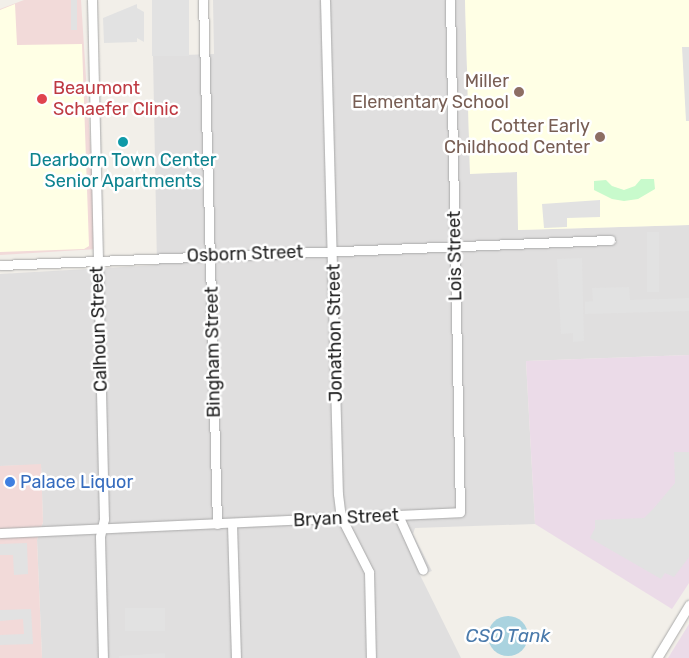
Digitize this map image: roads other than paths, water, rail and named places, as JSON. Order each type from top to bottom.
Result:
[{"type":"street","name":"Calhoun Street","points":[[92,0],[104,520],[102,529],[104,658]]},
{"type":"street","name":"Bingham Street","points":[[203,0],[212,256],[217,524]]},
{"type":"street","name":"Jonathon Street","points":[[325,0],[341,517],[369,572],[371,658]]},
{"type":"street","name":"Lois Street","points":[[450,0],[460,512]]},
{"type":"street","name":"Osborn Street","points":[[0,265],[610,240]]},
{"type":"street","name":"Bryan Street","points":[[217,524],[460,512]]},
{"type":"street","points":[[398,515],[424,570]]},
{"type":"street","points":[[0,533],[217,524]]},
{"type":"street","points":[[232,524],[236,658]]},
{"type":"street","points":[[658,658],[689,605]]},
{"type":"water","name":"CSO Tank","points":[[512,616],[519,619],[525,625],[528,636],[527,644],[519,653],[512,656],[504,656],[497,653],[489,644],[488,632],[491,625],[500,617]]},
{"type":"place","name":"Miller Elementary School","points":[[519,92]]},
{"type":"place","name":"Beaumont Schaefer Clinic","points":[[42,99]]},
{"type":"place","name":"Cotter Early Childhood Center","points":[[600,137]]},
{"type":"place","name":"Dearborn Town Center Senior Apartments","points":[[123,142]]},
{"type":"place","name":"Palace Liquor","points":[[10,482]]}]
